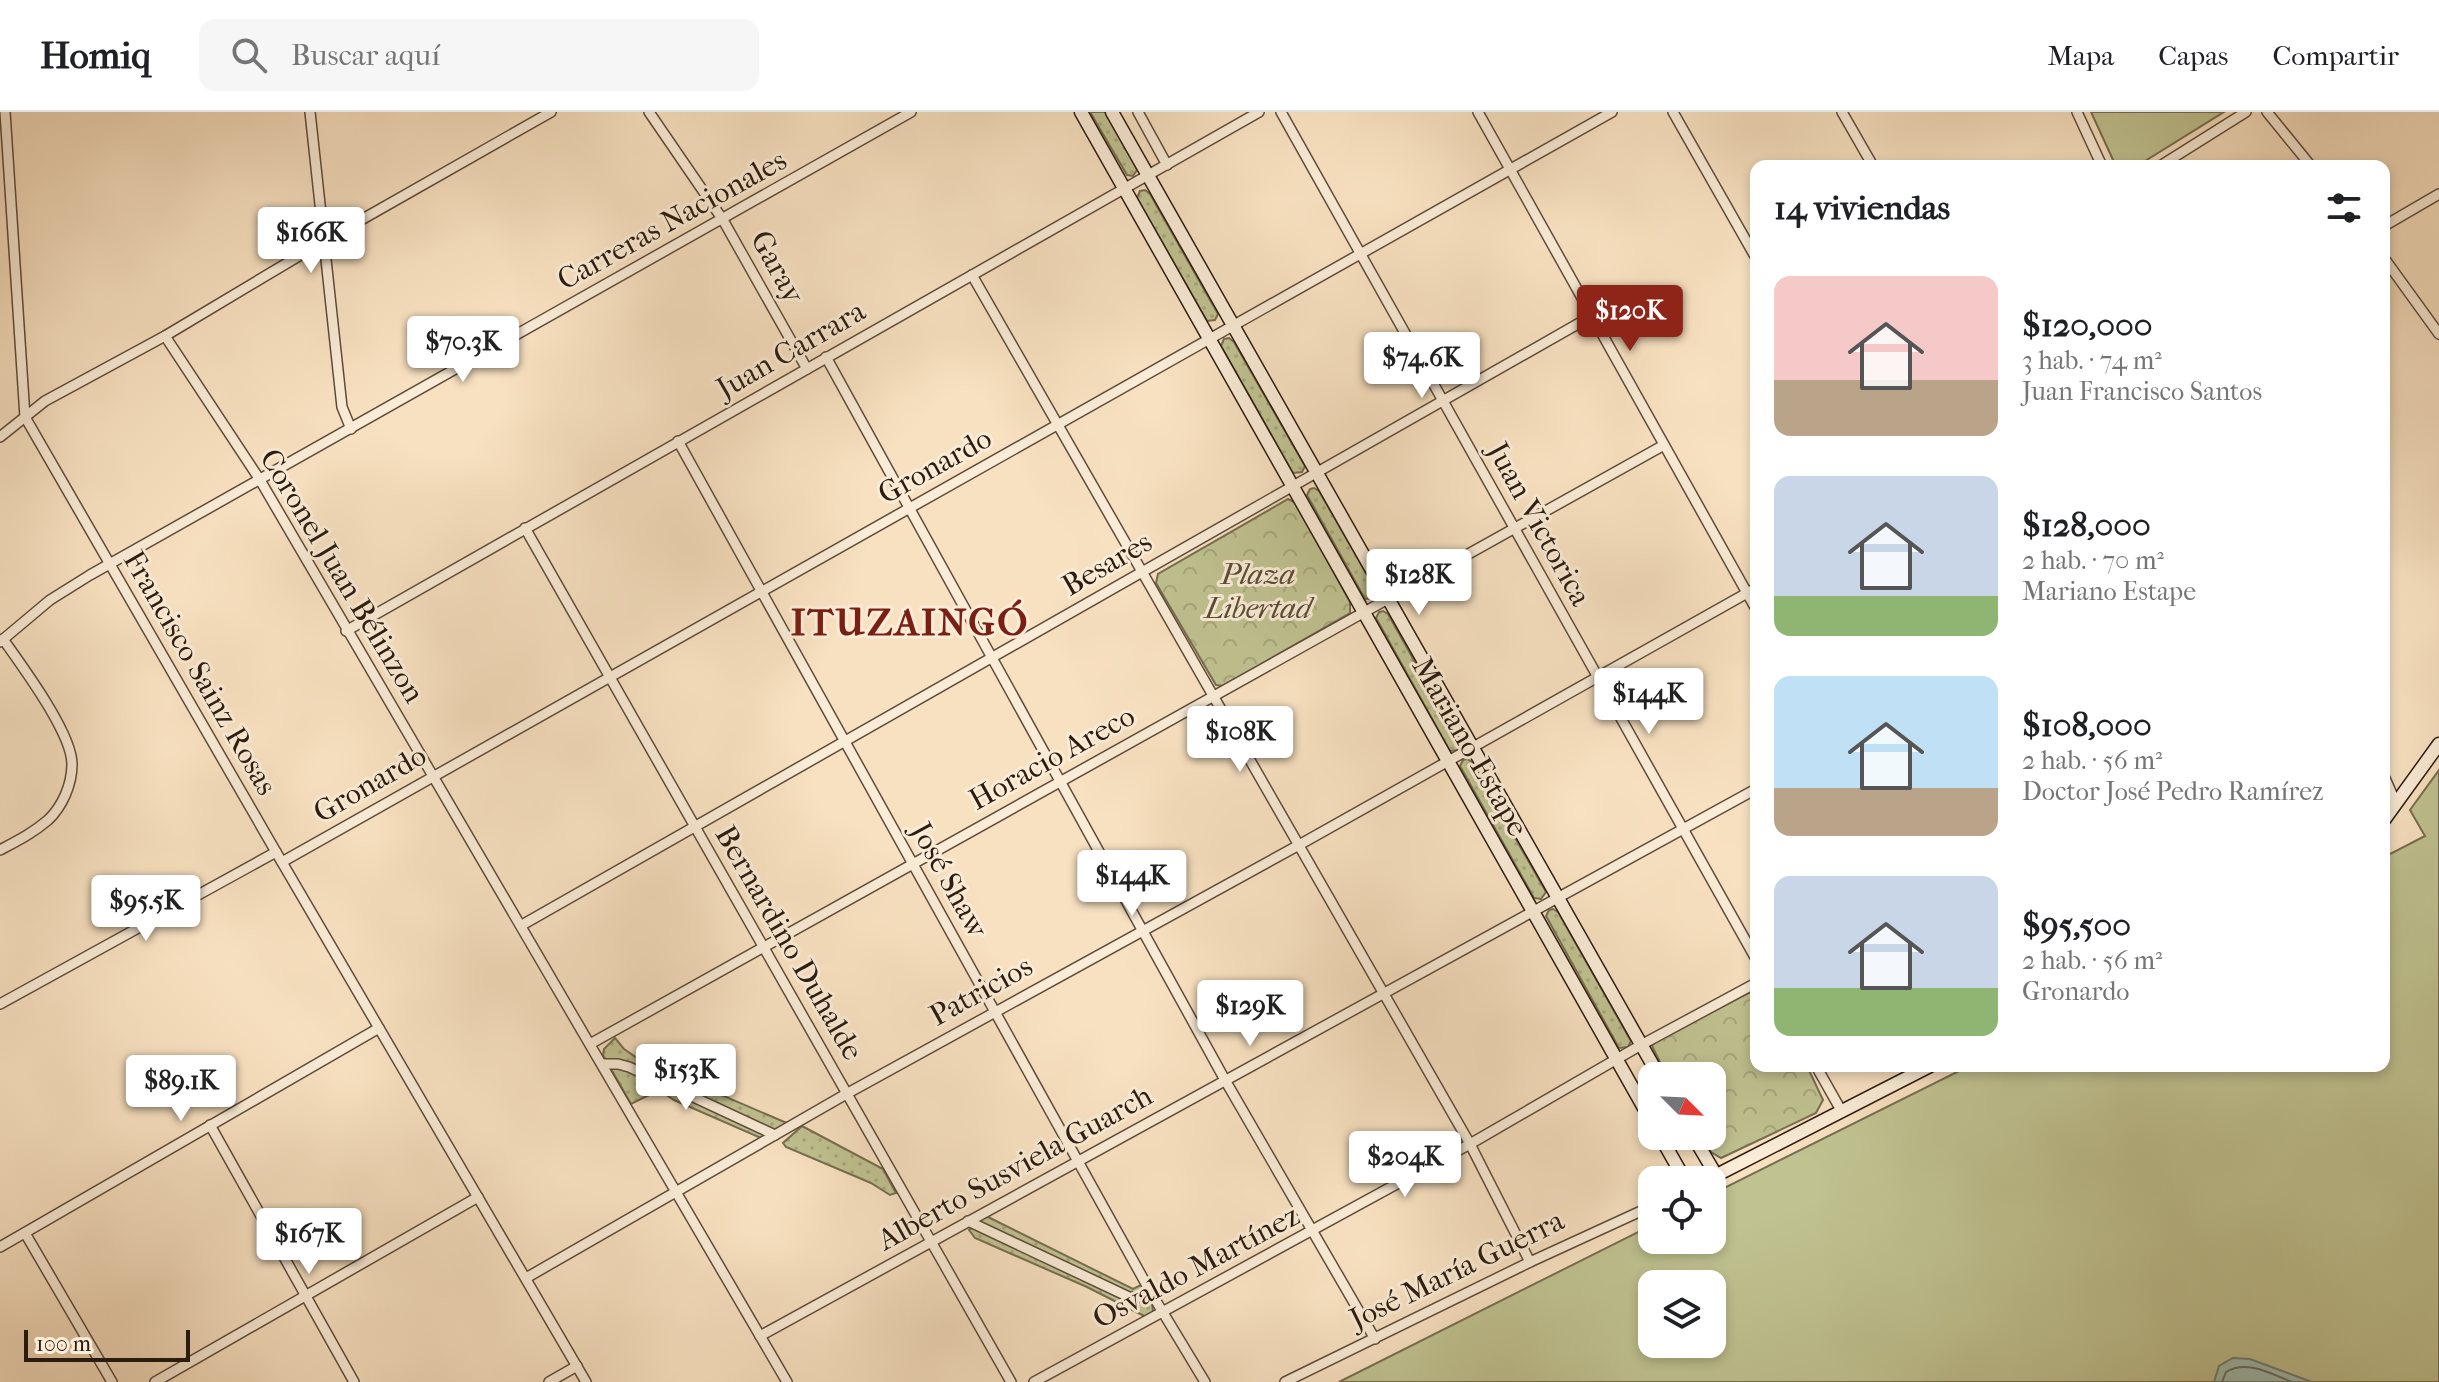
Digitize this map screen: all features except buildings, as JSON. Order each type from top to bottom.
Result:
[{"type":"street","name":"Francisco Sainz Rosas","points":[[5,112],[25,417],[586,1382]]},
{"type":"street","points":[[310,112],[342,407],[351,429]]},
{"type":"street","points":[[0,437],[45,401],[165,336],[551,112]]},
{"type":"street","name":"Garay","points":[[649,112],[723,220],[807,369]]},
{"type":"street","name":"Carreras Nacionales","points":[[2,640],[50,600],[109,565],[911,112]]},
{"type":"street","name":"Mariano Estape","points":[[1081,112],[1638,1097]]},
{"type":"street","name":"Mariano Estape","points":[[1112,112],[1651,1062]]},
{"type":"street","points":[[1138,112],[1167,165]]},
{"type":"street","name":"Juan Carrara","points":[[346,631],[1259,112]]},
{"type":"street","name":"Juan Victorica","points":[[1281,112],[1750,949]]},
{"type":"street","points":[[1478,112],[1590,317],[1750,588]]},
{"type":"street","name":"Gronardo","points":[[282,862],[1612,112]]},
{"type":"street","points":[[1673,112],[1750,247]]},
{"type":"street","points":[[1842,112],[1870,160]]},
{"type":"street","points":[[2077,112],[2099,160]]},
{"type":"street","points":[[2170,160],[2246,112]]},
{"type":"street","points":[[2267,112],[2306,160]]},
{"type":"street","points":[[2390,223],[2439,194]]},
{"type":"street","points":[[2390,266],[2439,334]]},
{"type":"street","points":[[972,275],[1059,424],[1140,573],[1215,695],[1382,994],[1470,1144],[1530,1262]]},
{"type":"street","name":"Besares","points":[[522,925],[1590,317]]},
{"type":"street","name":"Coronel Juan Bélinzon","points":[[165,336],[260,480],[787,1382]]},
{"type":"street","points":[[826,357],[1225,1080],[1375,1339]]},
{"type":"street","name":"José Shaw","points":[[678,441],[1150,1291],[1205,1382]]},
{"type":"street","name":"Horacio Areco","points":[[590,1044],[1664,445]]},
{"type":"street","name":"Bernardino Duhalde","points":[[525,528],[1011,1382]]},
{"type":"street","name":"Patricios","points":[[526,1278],[994,1011],[1299,845],[1750,592]]},
{"type":"street","points":[[0,850],[32,833],[50,818],[63,802],[72,763],[52,715],[2,640]]},
{"type":"street","points":[[2390,812],[2439,744]]},
{"type":"street","points":[[2390,790],[2396,803]]},
{"type":"street","name":"Alberto Susviela Guarch","points":[[760,1336],[1750,792]]},
{"type":"street","points":[[0,1004],[276,852]]},
{"type":"street","name":"Osvaldo Martínez","points":[[1034,1382],[1313,1231],[1750,986]]},
{"type":"street","points":[[0,1247],[379,1028]]},
{"type":"street","points":[[602,1064],[629,1067],[775,1135]]},
{"type":"street","points":[[1819,1072],[1842,1112]]},
{"type":"street","points":[[1726,1170],[1919,1072]]},
{"type":"street","points":[[210,1125],[354,1382]]},
{"type":"street","points":[[155,1382],[478,1197]]},
{"type":"street","name":"José María Guerra","points":[[1285,1382],[1638,1212]]},
{"type":"street","points":[[968,1221],[1129,1297],[1137,1298],[1150,1291]]},
{"type":"street","points":[[25,1233],[112,1382]]},
{"type":"street","points":[[549,1382],[577,1366]]},
{"type":"green space","points":[[1090,112],[1105,112],[1135,165],[1137,170],[1133,176],[1127,175]]},
{"type":"green space","points":[[2091,112],[2224,112],[2147,160],[2113,160]]},
{"type":"green space","points":[[1145,190],[1218,314],[1215,320],[1207,321],[1137,198],[1140,191]]},
{"type":"green space","points":[[1229,338],[1305,466],[1302,472],[1293,473],[1221,346],[1224,339]]},
{"type":"green space","points":[[1314,488],[1319,491],[1377,592],[1374,598],[1365,599],[1307,495]]},
{"type":"green space","name":"Plaza Libertad","points":[[1288,499],[1296,503],[1350,602],[1350,613],[1223,686],[1216,685],[1156,583],[1158,574]]},
{"type":"green space","points":[[1383,611],[1388,614],[1461,744],[1459,750],[1450,751],[1376,618]]},
{"type":"green space","points":[[1467,759],[1472,762],[1546,892],[1541,899],[1534,898],[1460,766]]},
{"type":"green space","points":[[2439,770],[2439,1382],[1339,1382],[1638,1232],[1638,1254],[1726,1254],[1726,1187],[1957,1072],[2390,1072],[2390,854],[2425,836],[2410,810]]},
{"type":"green space","points":[[1553,909],[1558,912],[1631,1041],[1628,1047],[1619,1048],[1546,916]]},
{"type":"green space","points":[[1750,992],[1750,1072],[1810,1072],[1823,1100],[1816,1113],[1721,1158],[1710,1150],[1726,1150],[1726,1062],[1660,1062],[1652,1046],[1656,1041]]},
{"type":"green space","points":[[615,1038],[640,1060],[789,1124],[763,1139],[674,1100],[659,1090],[631,1104],[603,1055],[604,1049]]},
{"type":"green space","points":[[802,1126],[883,1169],[896,1193],[890,1195],[871,1183],[786,1147],[783,1143]]},
{"type":"green space","points":[[986,1216],[1133,1289],[1143,1284],[1152,1301],[1153,1313],[1148,1318],[1087,1287],[975,1238],[969,1230]]},
{"type":"water","points":[[2233,1358],[2250,1359],[2312,1382],[2214,1382],[2219,1366]]},
{"type":"district","name":"ITUZAINGÓ","points":[[910,622]]}]
